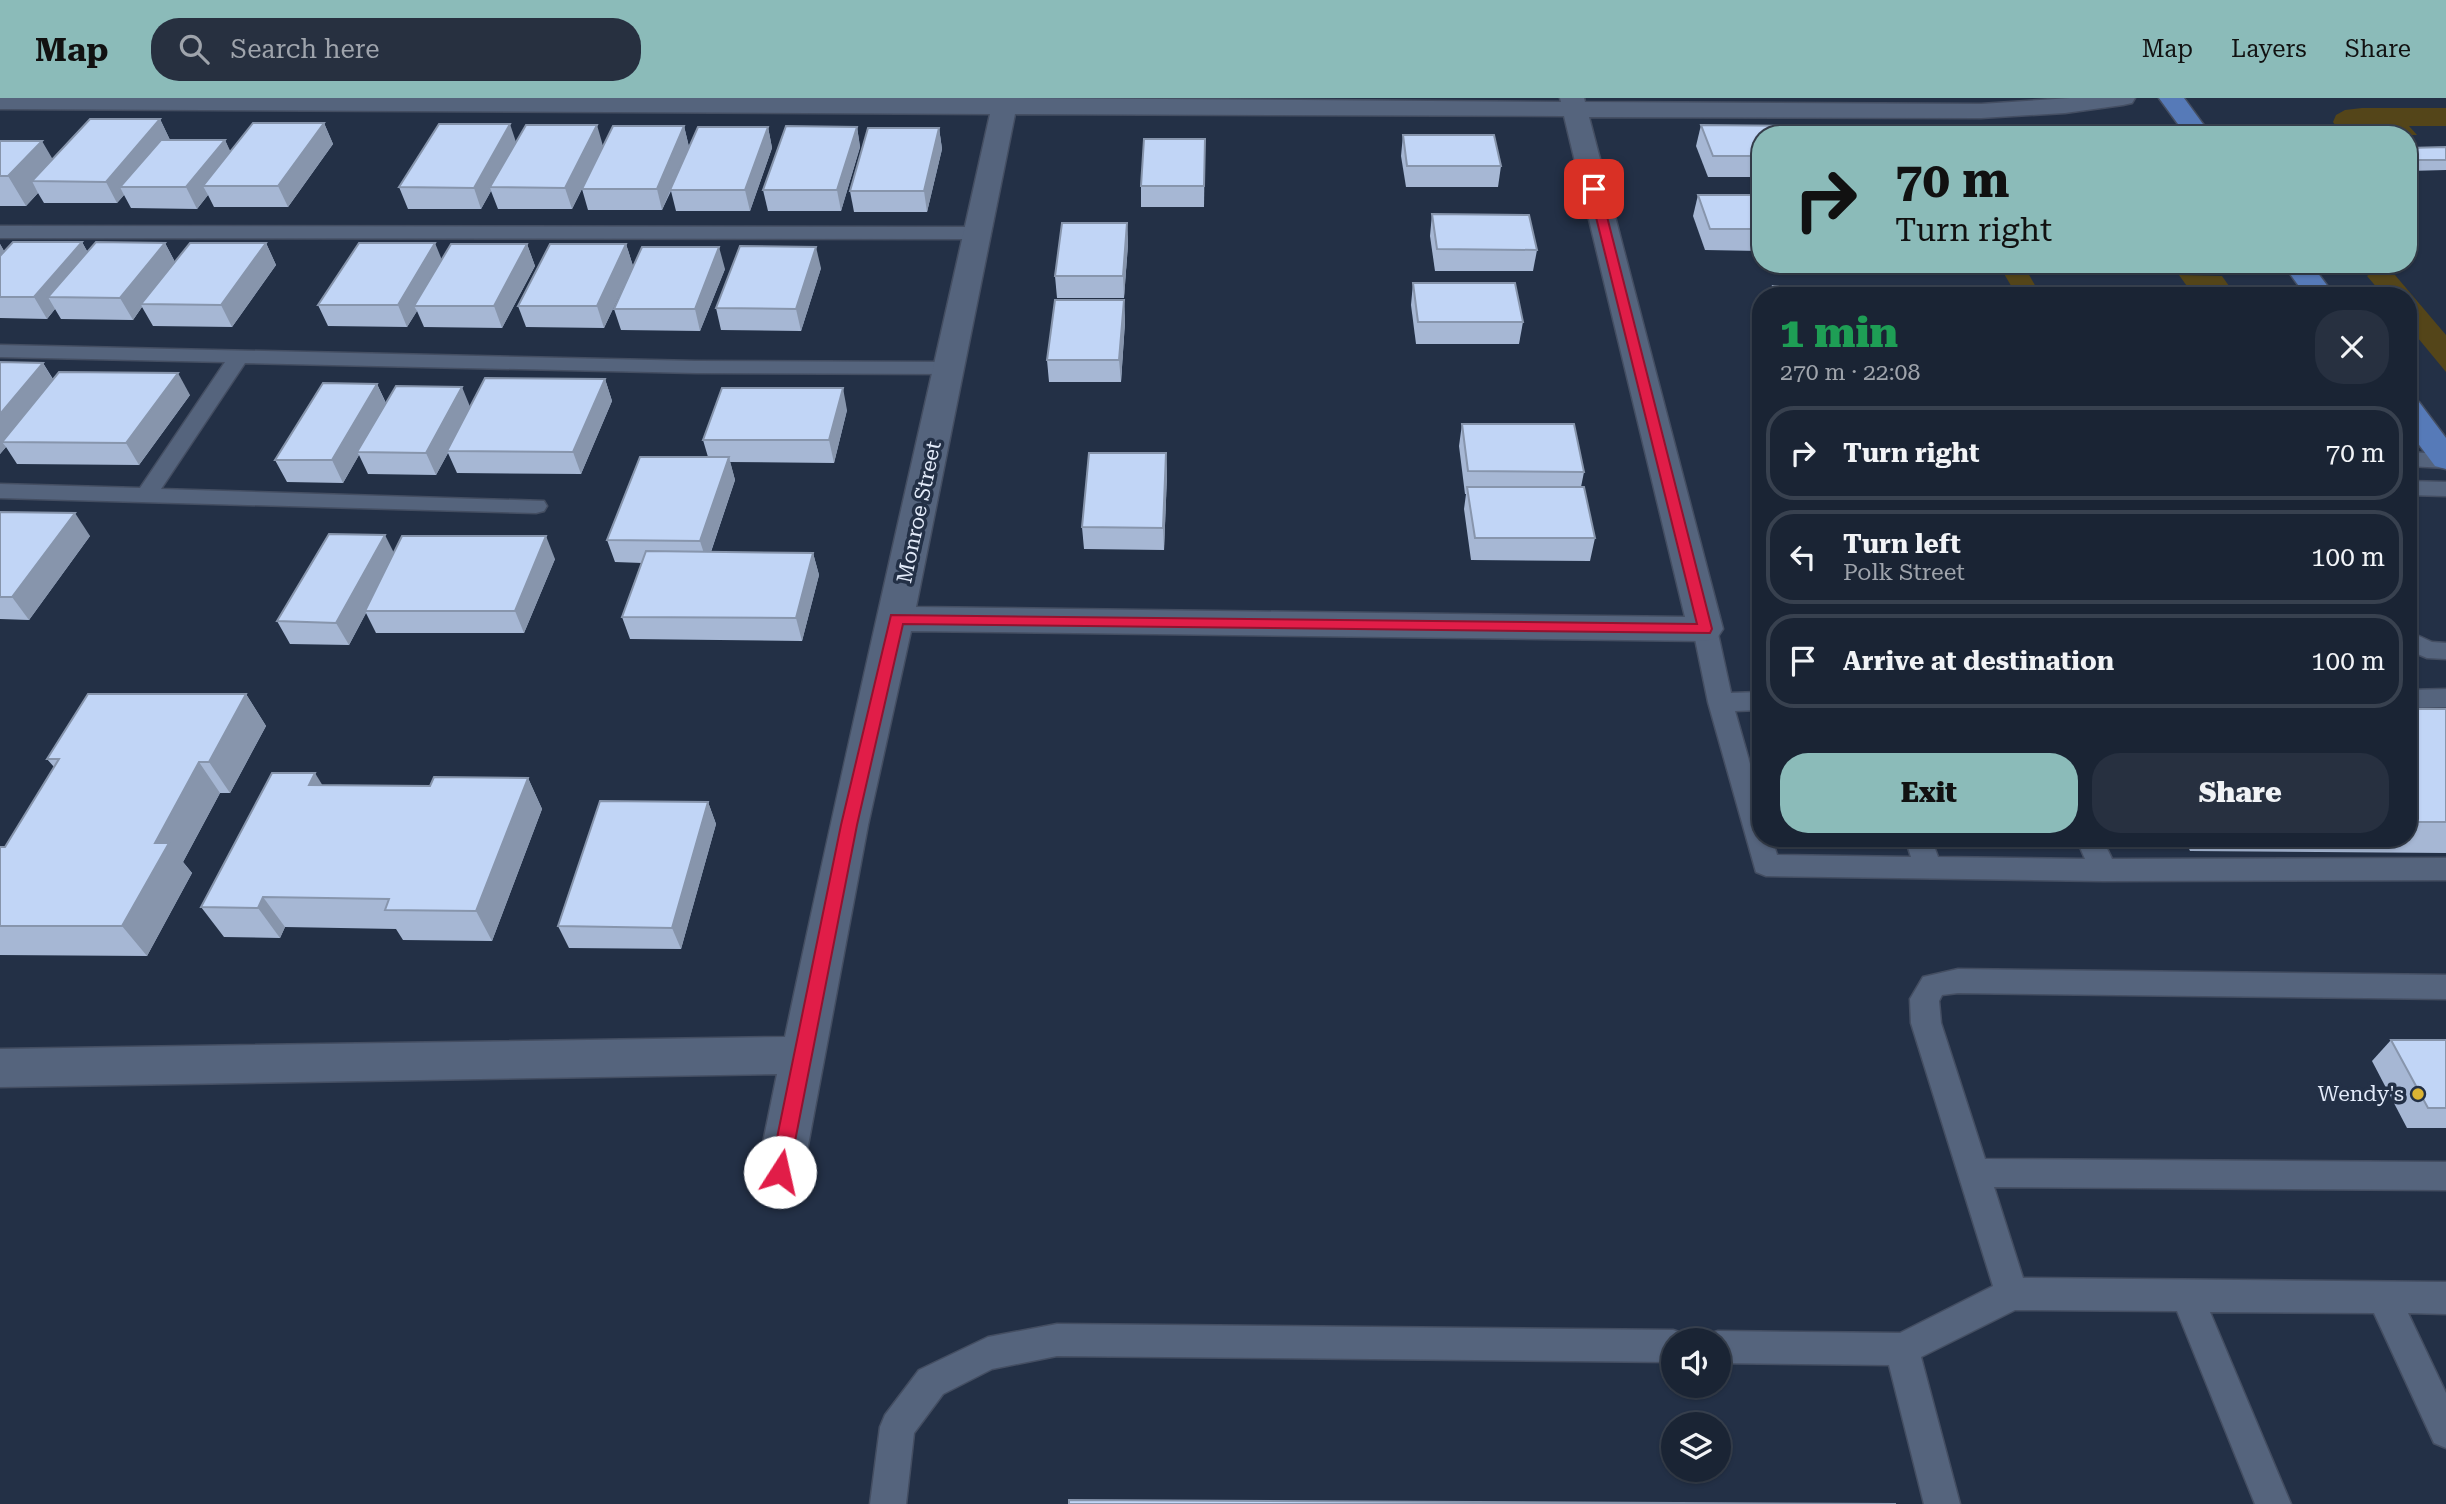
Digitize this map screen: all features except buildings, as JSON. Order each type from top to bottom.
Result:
[{"type":"highway","points":[[2171,98],[2192,126]]},
{"type":"highway","points":[[2417,421],[2446,460]]},
{"type":"street","points":[[0,102],[1573,105],[1980,111],[2065,106],[2123,98]]},
{"type":"street","name":"Monroe Street","points":[[780,1172],[801,1055],[849,825],[897,619],[1004,103]]},
{"type":"street","points":[[897,619],[1705,629],[1573,105]]},
{"type":"street","points":[[0,1069],[801,1055]]},
{"type":"lane","points":[[0,232],[977,233]]},
{"type":"lane","points":[[0,351],[696,367],[949,368]]},
{"type":"lane","points":[[146,495],[239,357]]},
{"type":"lane","points":[[2417,459],[2446,460]]},
{"type":"lane","points":[[2417,488],[2446,489]]},
{"type":"lane","points":[[0,491],[536,506]]},
{"type":"lane","points":[[1705,629],[1720,702],[1752,815]]},
{"type":"lane","points":[[2417,644],[2427,650],[2446,651]]},
{"type":"lane","points":[[2417,699],[2446,698]]},
{"type":"lane","points":[[1720,702],[1752,701]]},
{"type":"lane","points":[[1761,847],[1766,865],[2103,870],[2446,869]]},
{"type":"lane","points":[[1921,847],[1928,867]]},
{"type":"lane","points":[[2093,847],[2103,870]]},
{"type":"lane","points":[[2012,1294],[1926,1023],[1924,999],[1933,985],[1958,981],[2446,987]]},
{"type":"lane","points":[[1975,1173],[2446,1177]]},
{"type":"lane","points":[[1731,1347],[1902,1349],[2012,1294],[2446,1298]]},
{"type":"lane","points":[[2188,1296],[2273,1504]]},
{"type":"lane","points":[[2384,1297],[2446,1431]]},
{"type":"lane","points":[[888,1504],[897,1427],[931,1382],[988,1353],[1058,1340],[1661,1346]]},
{"type":"lane","points":[[1902,1349],[1942,1504]]},
{"type":"shaded area","points":[[2446,108],[2446,126],[2336,126],[2333,122],[2336,115],[2345,110]]},
{"type":"shaded area","points":[[2004,273],[2028,273],[2036,287],[2012,287]]},
{"type":"shaded area","points":[[2371,273],[2395,275],[2405,287],[2376,287],[2367,276]]},
{"type":"shaded area","points":[[2179,275],[2222,276],[2230,287],[2188,287]]},
{"type":"shaded area","points":[[2417,301],[2446,335],[2446,372],[2417,337]]},
{"type":"place","name":"Wendy's","points":[[2418,1094]]},
{"type":"route","points":[[780,1172],[801,1055],[849,825],[897,619],[1705,629],[1594,189]]}]
